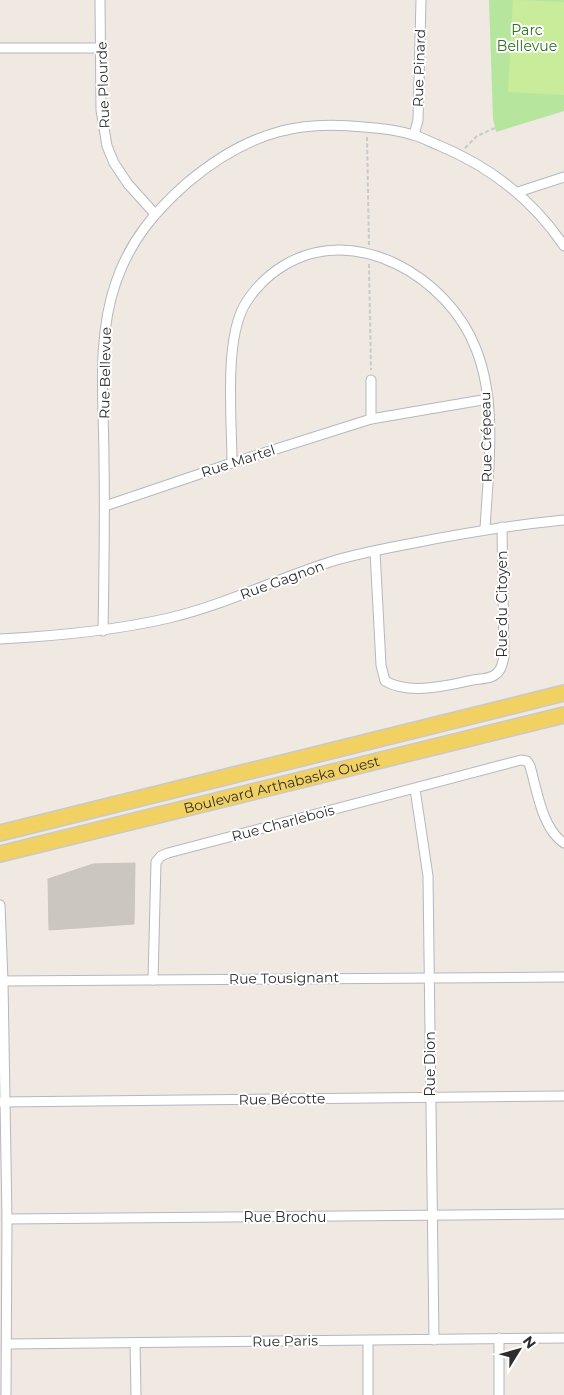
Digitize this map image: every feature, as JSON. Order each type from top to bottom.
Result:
[{"type":"main road","name":"Boulevard Arthabaska Ouest","points":[[0,833],[564,693]]},
{"type":"main road","name":"Boulevard Arthabaska Ouest","points":[[0,854],[564,715]]},
{"type":"street","name":"Rue Plourde","points":[[100,0],[101,110],[107,146],[114,163],[128,184],[155,214]]},
{"type":"street","name":"Rue Pinard","points":[[414,135],[418,120],[421,0]]},
{"type":"street","points":[[0,48],[100,48]]},
{"type":"street","name":"Rue Bellevue","points":[[103,631],[105,506],[104,332],[116,281],[128,254],[155,214],[196,175],[249,143],[278,132],[311,126],[343,124],[414,135],[461,154],[518,192],[555,233],[564,246]]},
{"type":"street","points":[[518,192],[564,177]]},
{"type":"street","name":"Rue Crépeau","points":[[232,463],[231,358],[236,329],[244,306],[260,284],[275,271],[290,262],[310,253],[352,250],[382,258],[416,274],[441,295],[462,321],[476,349],[485,379],[488,399],[489,453],[484,529]]},
{"type":"street","points":[[371,380],[371,420]]},
{"type":"street","name":"Rue Martel","points":[[105,506],[232,463],[371,420],[488,399]]},
{"type":"street","name":"Rue Gagnon","points":[[0,639],[49,637],[103,631],[170,618],[257,590],[333,561],[374,550],[484,529],[564,520]]},
{"type":"street","name":"Rue du Citoyen","points":[[374,550],[381,666],[384,681],[402,688],[445,687],[492,676],[501,669],[504,657],[502,527]]},
{"type":"street","name":"Rue Charlebois","points":[[153,980],[155,869],[156,862],[161,856],[521,760],[527,760],[530,766],[549,828],[557,839],[564,843]]},
{"type":"street","name":"Rue Dion","points":[[415,789],[428,876],[434,1340]]},
{"type":"street","points":[[0,905],[3,981],[2,1102],[7,1219],[6,1395]]},
{"type":"street","name":"Rue Tousignant","points":[[3,981],[564,977]]},
{"type":"street","name":"Rue Bécotte","points":[[2,1102],[564,1096]]},
{"type":"street","name":"Rue Brochu","points":[[7,1219],[564,1214]]},
{"type":"street","points":[[499,1338],[499,1395]]},
{"type":"street","name":"Rue Paris","points":[[7,1344],[564,1338]]},
{"type":"street","points":[[368,1340],[368,1395]]},
{"type":"street","points":[[135,1343],[136,1395]]},
{"type":"path","points":[[461,154],[477,136],[495,128]]},
{"type":"green space","name":"Parc Bellevue","points":[[489,0],[564,0],[564,111],[496,132],[493,119]]},
{"type":"green space","points":[[513,0],[564,2],[564,95],[508,92]]},
{"type":"building","points":[[135,863],[134,924],[49,930],[48,879],[93,864]]}]
